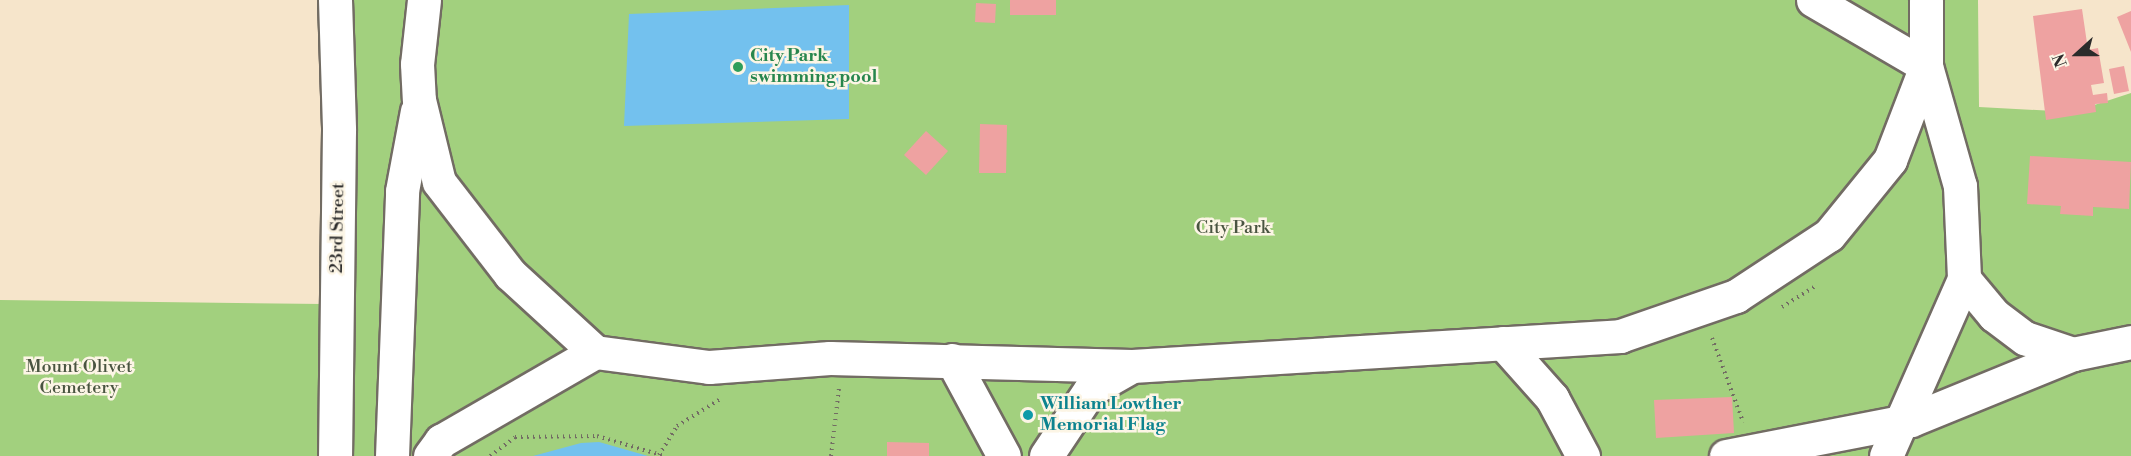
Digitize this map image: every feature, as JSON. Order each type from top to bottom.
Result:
[{"type":"street","name":"23rd Street","points":[[335,0],[339,130],[335,456]]},
{"type":"street","points":[[424,0],[417,64],[419,100],[439,182],[510,274],[595,352],[709,366],[844,358],[1132,366],[1620,336],[1736,296],[1829,235],[1890,160],[1926,66]]},
{"type":"street","points":[[1813,0],[1926,66]]},
{"type":"street","points":[[1886,456],[1903,422],[1964,279],[1960,186],[1926,66],[1926,0]]},
{"type":"street","points":[[392,456],[402,191],[419,100]]},
{"type":"street","points":[[1964,279],[1994,315],[2025,338],[2073,354]]},
{"type":"street","points":[[1739,454],[1903,422],[2073,354],[2131,342]]},
{"type":"street","points":[[1503,343],[1552,398],[1583,456]]},
{"type":"street","points":[[430,456],[441,441],[595,352]]},
{"type":"street","points":[[952,360],[1004,456]]},
{"type":"street","points":[[1046,456],[1090,390],[1132,366]]},
{"type":"path","points":[[1712,338],[1739,454]]},
{"type":"path","points":[[831,456],[844,358]]},
{"type":"path","points":[[490,456],[515,437],[574,436],[597,436],[662,455],[677,426],[747,382],[756,363]]},
{"type":"green space","name":"City Park","points":[[337,0],[1978,0],[1979,107],[2073,112],[2131,93],[2131,456],[335,456]]},
{"type":"green space","name":"Mount Olivet Cemetery","points":[[0,300],[323,304],[333,456],[0,456]]},
{"type":"water","name":"City Park swimming pool","points":[[849,5],[849,119],[624,126],[629,14]]},
{"type":"water","points":[[599,442],[648,456],[533,456],[581,443]]},
{"type":"building","points":[[1010,0],[1056,0],[1056,15],[1010,15]]},
{"type":"building","points":[[976,3],[996,4],[995,23],[975,22]]},
{"type":"building","points":[[2082,9],[2088,50],[2098,48],[2104,83],[2091,85],[2093,95],[2107,93],[2108,103],[2095,104],[2096,112],[2046,120],[2033,16]]},
{"type":"building","points":[[2131,11],[2131,52],[2117,17]]},
{"type":"building","points":[[2124,66],[2129,91],[2114,94],[2109,69]]},
{"type":"building","points":[[980,124],[1007,125],[1006,173],[979,173]]},
{"type":"building","points":[[926,131],[948,151],[926,175],[904,155]]},
{"type":"building","points":[[2030,156],[2131,162],[2129,209],[2093,207],[2093,216],[2060,214],[2061,206],[2027,204]]},
{"type":"building","points":[[1732,397],[1734,433],[1656,438],[1654,400]]},
{"type":"building","points":[[887,442],[929,443],[929,456],[887,456]]},
{"type":"place","name":"City Park swimming pool","points":[[738,67]]},
{"type":"place","name":"William Lowther Memorial Flag","points":[[1028,415]]}]
